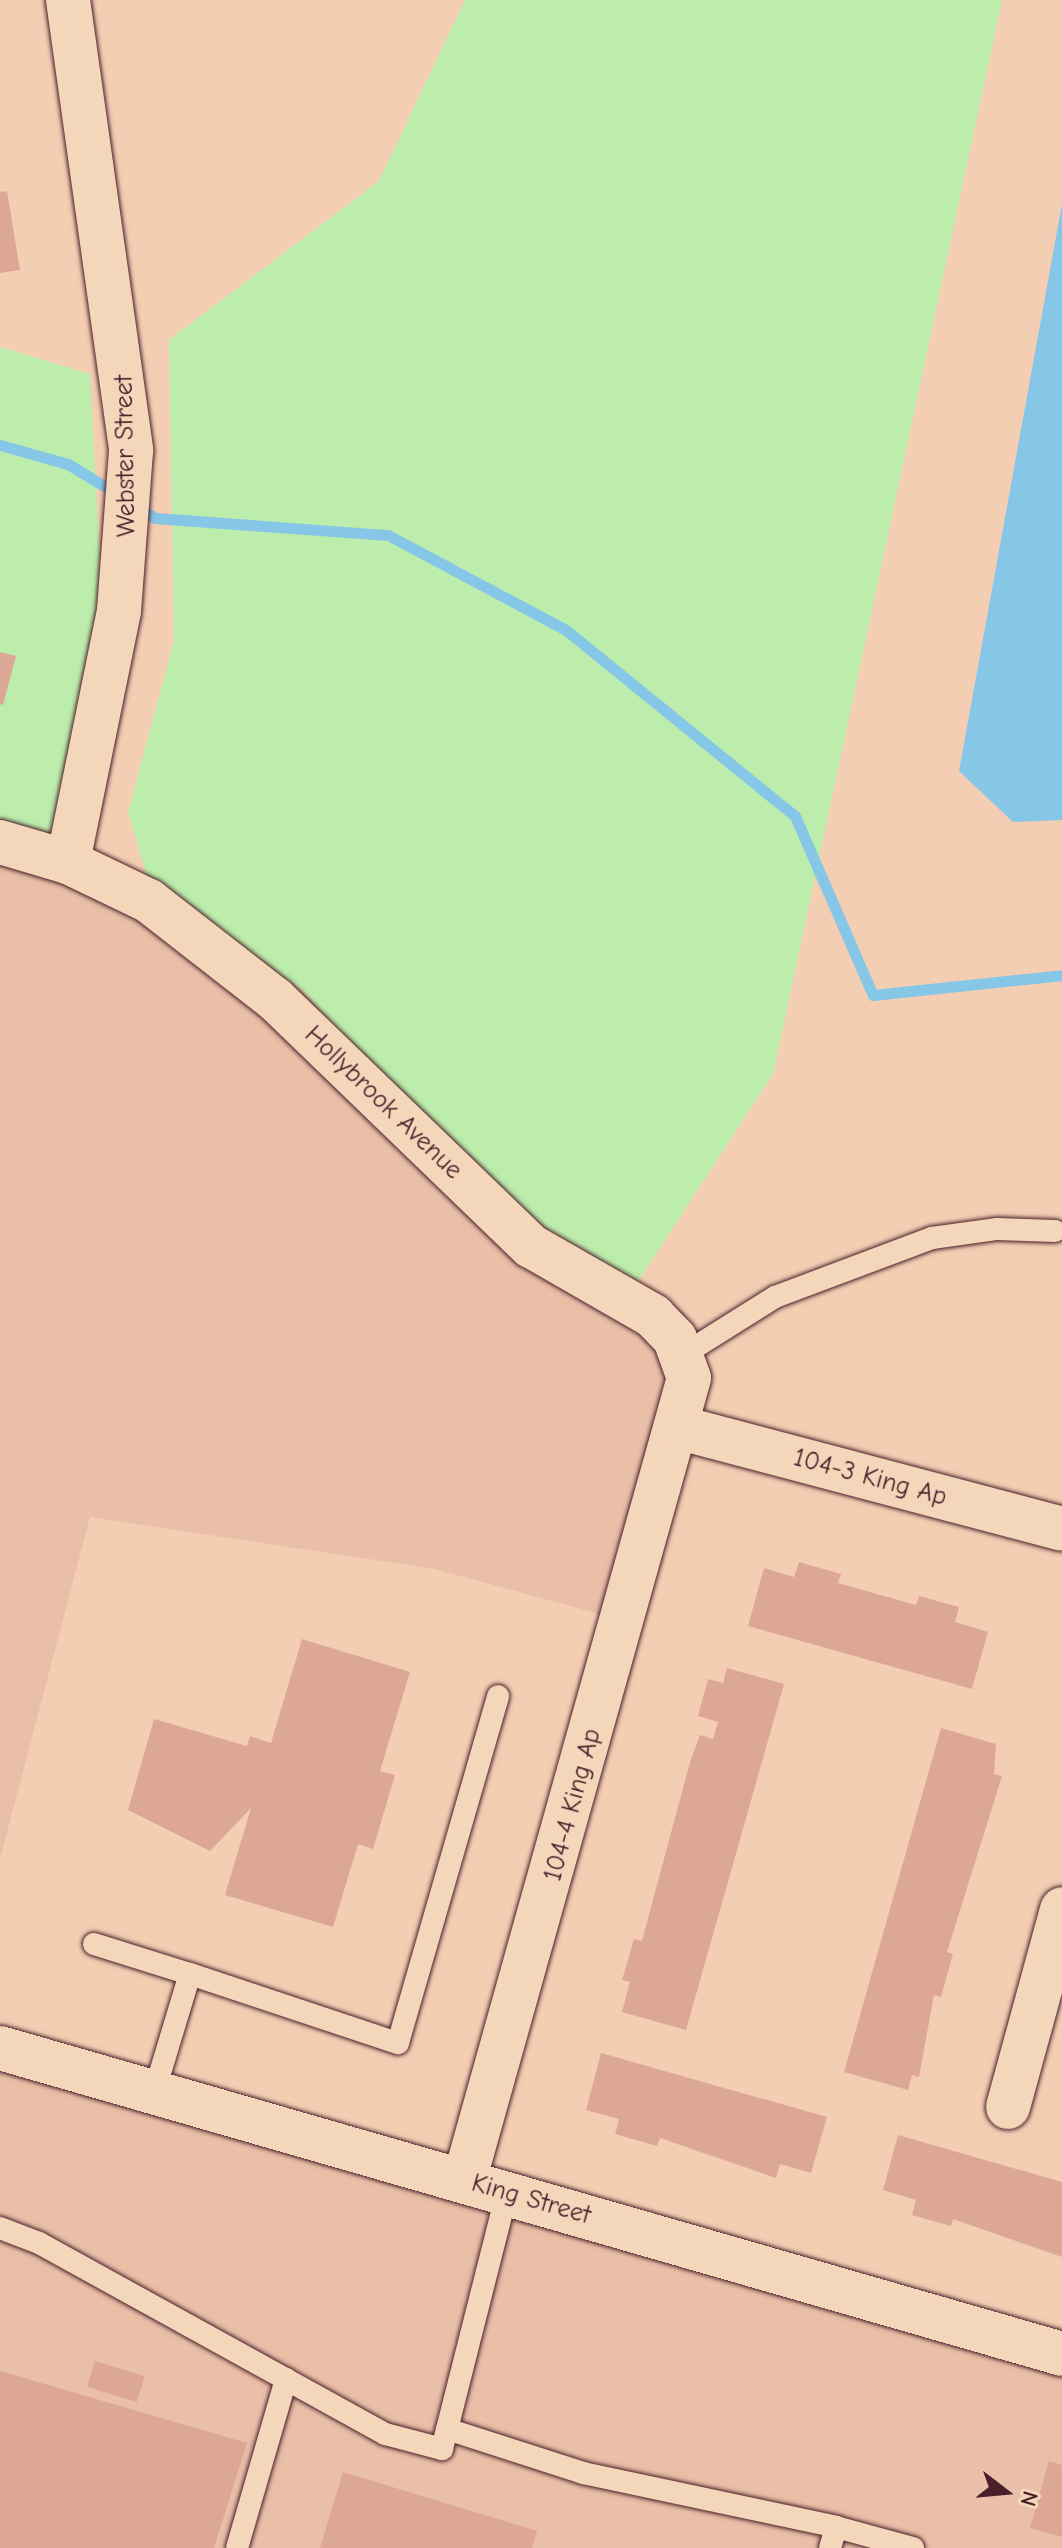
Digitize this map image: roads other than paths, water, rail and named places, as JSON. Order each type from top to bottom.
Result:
[{"type":"street","name":"Webster Street","points":[[68,0],[131,451],[127,556],[68,862]]},
{"type":"street","name":"Hollybrook Avenue","points":[[0,842],[68,862],[149,901],[275,999],[531,1246],[653,1316],[681,1356],[689,1378],[677,1427]]},
{"type":"street","name":"104-3 King Ap","points":[[677,1427],[1062,1529]]},
{"type":"street","name":"104-4 King Ap","points":[[464,2181],[677,1427]]},
{"type":"street","points":[[1008,2107],[1062,1909]]},
{"type":"street","name":"King Street","points":[[0,2048],[1062,2354]]},
{"type":"lane","points":[[681,1356],[775,1297],[932,1238],[997,1229],[1055,1231]]},
{"type":"lane","points":[[94,1944],[398,2043],[498,1696]]},
{"type":"lane","points":[[154,2093],[190,1974]]},
{"type":"lane","points":[[0,2228],[385,2434],[442,2449],[507,2193]]},
{"type":"lane","points":[[237,2548],[286,2379]]},
{"type":"lane","points":[[447,2429],[583,2473],[833,2537],[913,2548]]},
{"type":"water","points":[[1062,204],[1062,820],[1013,822],[959,771]]},
{"type":"waterway","points":[[0,445],[68,464],[117,494]]},
{"type":"waterway","points":[[138,507],[155,518],[388,535],[566,630],[795,816],[873,995],[1062,975]]}]
